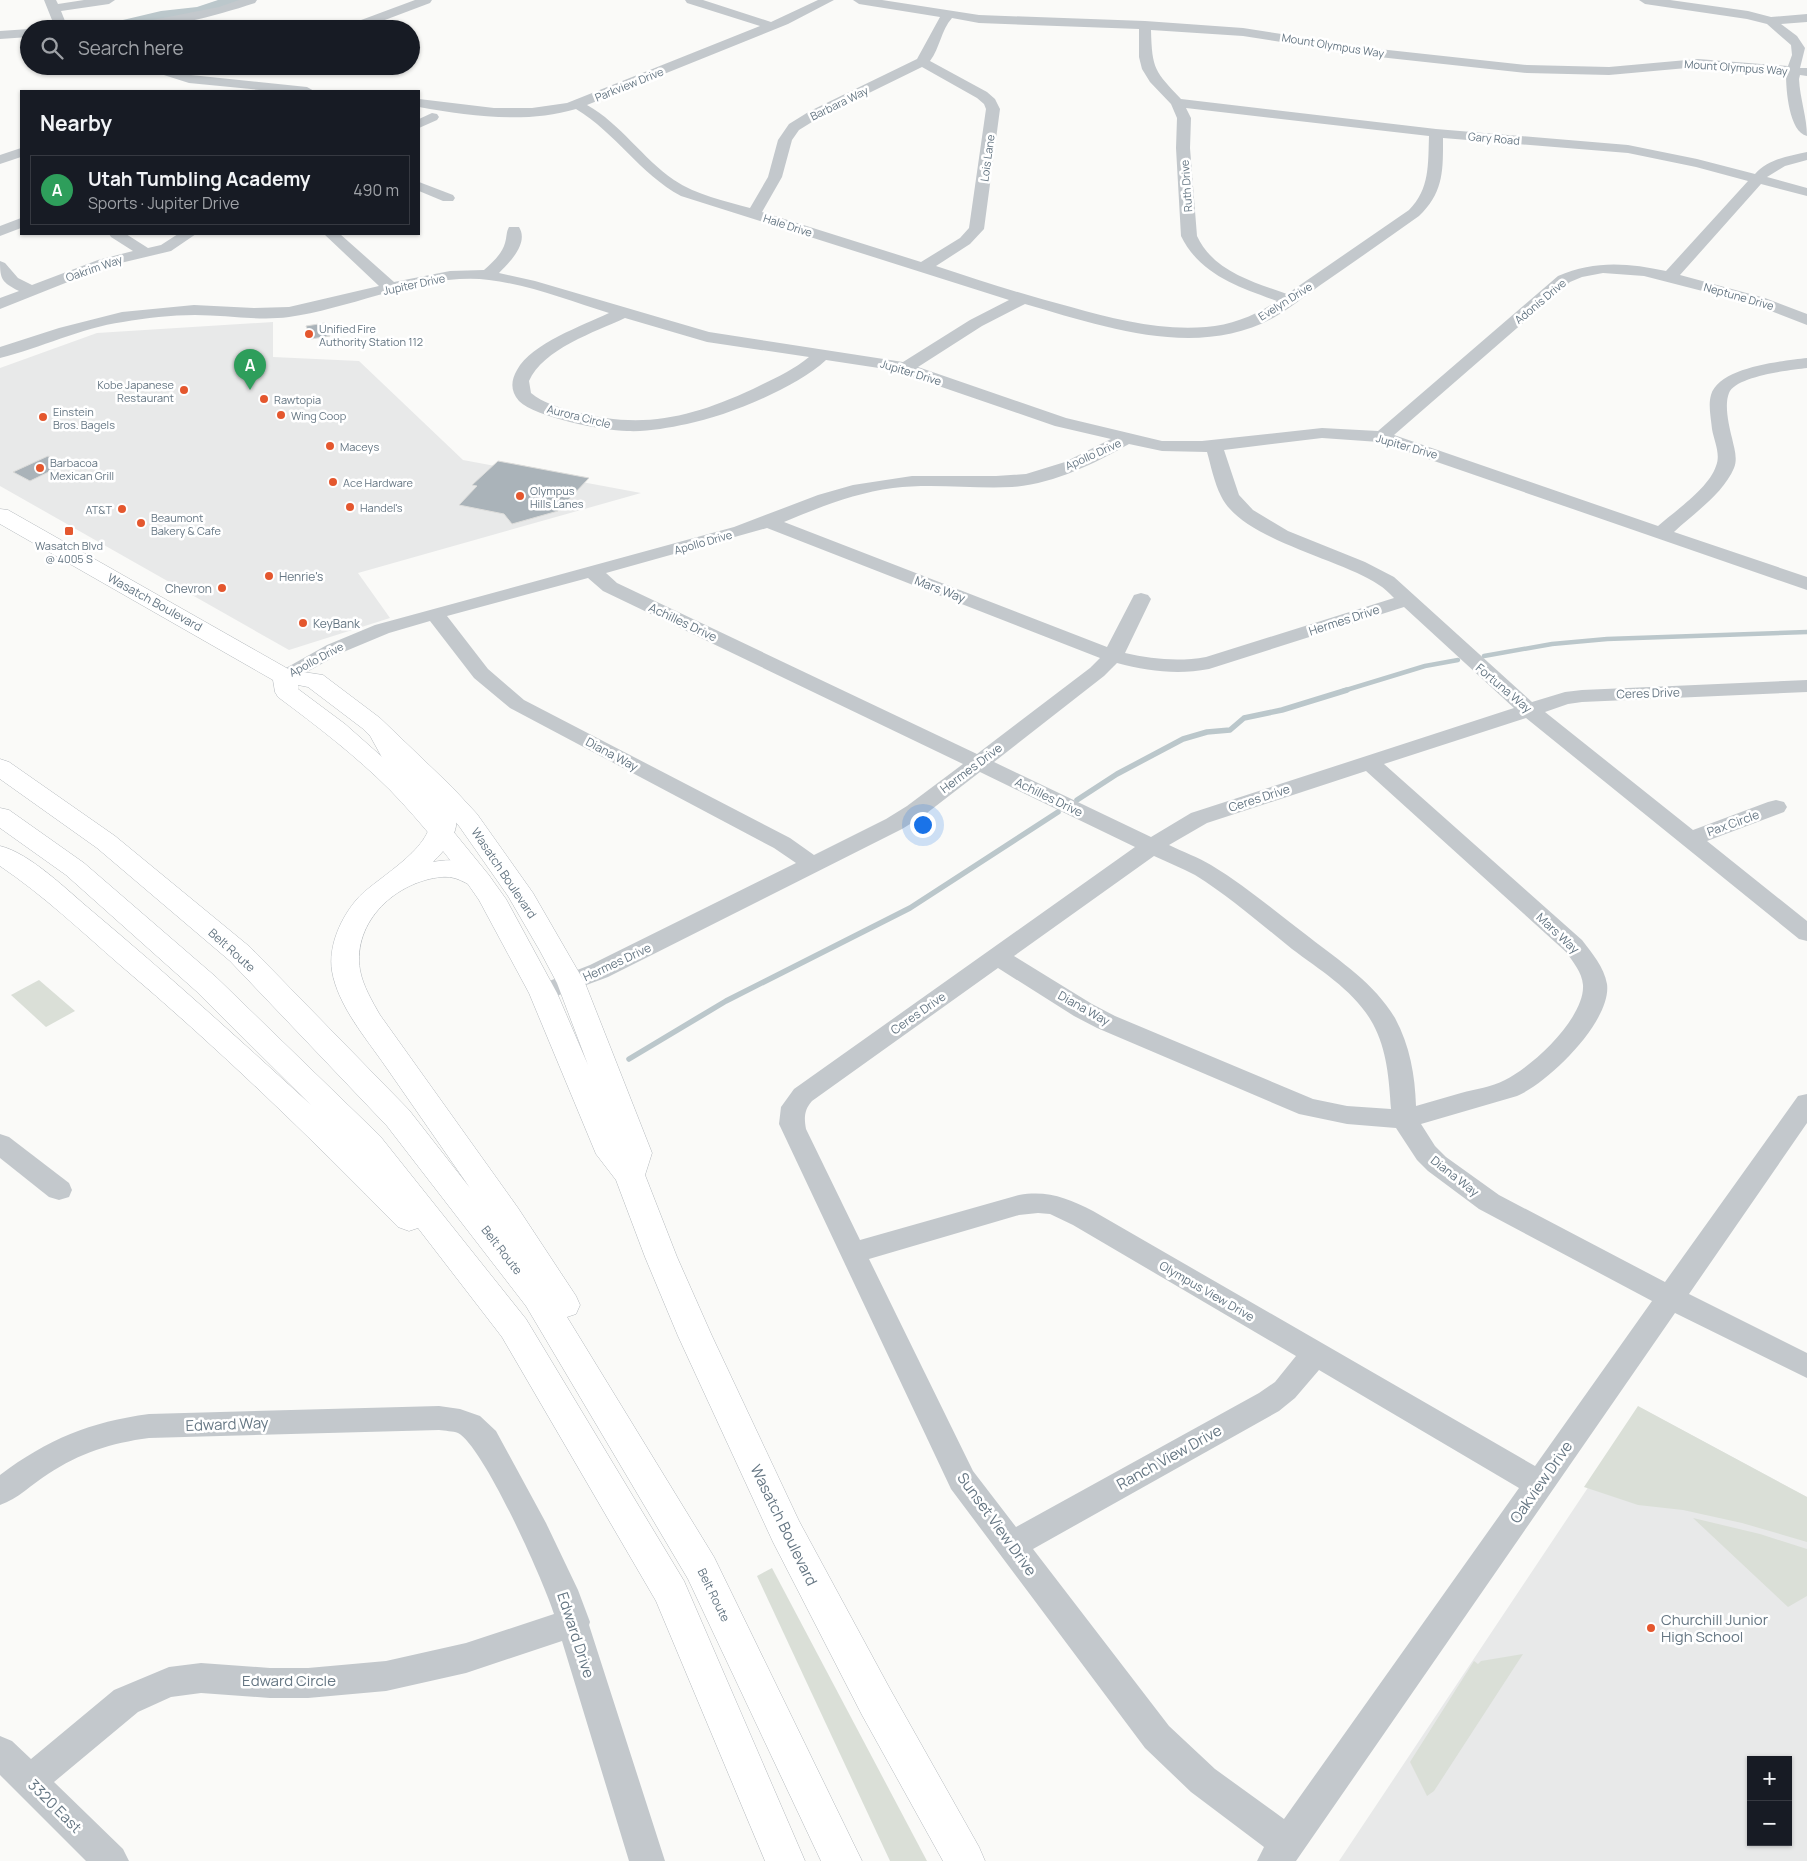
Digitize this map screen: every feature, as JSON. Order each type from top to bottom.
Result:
[{"type":"main road","name":"Wasatch Boulevard","points":[[0,515],[284,676],[315,680],[380,732],[443,792],[468,820],[520,893],[571,983],[637,1154],[630,1175]]},
{"type":"main road","name":"Wasatch Boulevard","points":[[284,676],[287,692],[336,729],[411,798],[441,832],[492,899],[543,993],[611,1154],[630,1175],[678,1298],[755,1468],[851,1656],[966,1861]]},
{"type":"main road","points":[[380,732],[394,758],[442,810],[444,825],[432,847],[418,862],[367,905],[349,938],[346,949],[346,971],[353,993],[380,1035],[530,1250],[563,1302],[631,1421],[701,1568]]},
{"type":"main road","name":"Belt Route","points":[[0,767],[106,842],[240,954],[398,1118],[538,1297],[701,1568],[842,1861]]},
{"type":"main road","points":[[0,816],[75,869],[206,984],[362,1137],[514,1328],[670,1594],[786,1861]]},
{"type":"main road","points":[[0,854],[37,879],[170,992],[337,1146],[514,1328]]},
{"type":"main road","points":[[383,890],[415,875],[444,868],[468,871],[479,880]]},
{"type":"street","points":[[59,20],[52,4],[109,0]]},
{"type":"street","points":[[172,20],[222,10],[251,0]]},
{"type":"street","points":[[373,20],[426,0]]},
{"type":"street","points":[[691,0],[772,26]]},
{"type":"street","name":"Parkview Drive","points":[[420,103],[485,113],[545,111],[578,105],[772,26],[817,7],[828,0]]},
{"type":"street","name":"Mount Olympus Way","points":[[859,0],[987,20],[1145,25],[1280,36],[1379,53],[1527,69],[1609,71],[1698,63],[1800,71]]},
{"type":"street","points":[[1645,0],[1748,15],[1771,21],[1807,18]]},
{"type":"street","points":[[922,62],[929,53],[940,23],[948,15]]},
{"type":"street","points":[[1771,21],[1797,44],[1800,71],[1796,110],[1807,132]]},
{"type":"street","name":"Ruth Drive","points":[[1145,25],[1145,58],[1149,69],[1183,112],[1185,124],[1183,148],[1189,236],[1194,248],[1206,262],[1233,278],[1290,300]]},
{"type":"street","points":[[0,34],[20,33]]},
{"type":"street","name":"Barbara Way","points":[[754,214],[775,177],[785,140],[794,127],[815,114],[922,62]]},
{"type":"street","name":"Lois Lane","points":[[922,62],[982,95],[990,102],[993,109],[976,229],[965,241],[924,267]]},
{"type":"street","points":[[175,75],[189,80],[297,90]]},
{"type":"street","points":[[185,90],[225,75]]},
{"type":"street","name":"Gary Road","points":[[1177,103],[1436,133],[1628,149],[1680,158],[1807,192]]},
{"type":"street","name":"Hale Drive","points":[[578,105],[598,116],[673,186],[686,193],[1023,299]]},
{"type":"street","points":[[420,123],[432,117]]},
{"type":"street","name":"Evelyn Drive","points":[[1023,299],[1118,325],[1143,329],[1189,332],[1218,330],[1249,323],[1267,315],[1290,300],[1424,205],[1434,185],[1436,133]]},
{"type":"street","points":[[0,160],[20,152]]},
{"type":"street","points":[[1670,277],[1758,179],[1772,167],[1807,156]]},
{"type":"street","points":[[420,186],[448,198]]},
{"type":"street","points":[[0,231],[20,223]]},
{"type":"street","points":[[488,275],[512,247],[515,237],[514,230]]},
{"type":"street","points":[[118,235],[144,252]]},
{"type":"street","name":"Oakrim Way","points":[[0,304],[103,263],[170,246],[186,235]]},
{"type":"street","points":[[332,235],[391,288]]},
{"type":"street","points":[[0,266],[12,281],[31,291]]},
{"type":"street","name":"Adonis Drive","points":[[1382,437],[1410,411],[1569,277],[1590,270],[1611,268],[1639,270],[1670,277]]},
{"type":"street","name":"Jupiter Drive","points":[[2,351],[65,331],[122,317],[194,310],[254,313],[288,312],[437,278],[488,275],[529,284],[707,337],[883,362],[1032,413],[1126,438],[1178,448],[1214,447],[1320,433],[1344,433],[1382,437],[1807,584]]},
{"type":"street","name":"Neptune Drive","points":[[1670,277],[1759,301],[1807,320]]},
{"type":"street","points":[[905,368],[982,320],[1023,299]]},
{"type":"street","name":"Aurora Circle","points":[[622,313],[542,354],[525,370],[520,380],[522,393],[534,404],[604,424],[640,426],[676,422],[728,407],[801,372],[823,354]]},
{"type":"street","points":[[1662,533],[1711,486],[1724,469],[1728,456],[1722,436],[1719,398],[1722,388],[1730,382],[1750,374],[1807,362]]},
{"type":"street","name":"Apollo Drive","points":[[284,676],[356,639],[435,613],[593,572],[768,522],[826,497],[878,484],[921,480],[996,481],[1030,478],[1088,458],[1126,438]]},
{"type":"street","name":"Fortuna Way","points":[[1214,447],[1230,496],[1246,514],[1267,529],[1368,570],[1386,581],[1528,709],[1807,933]]},
{"type":"street","name":"Mars Way","points":[[768,522],[1113,656]]},
{"type":"street","name":"Achilles Drive","points":[[593,572],[610,587],[1209,873],[1351,981],[1365,995],[1385,1022],[1395,1045],[1403,1080],[1404,1119]]},
{"type":"street","points":[[1113,656],[1141,599]]},
{"type":"street","name":"Hermes Drive","points":[[543,993],[599,971],[905,818],[1098,672],[1113,656],[1164,667],[1199,665],[1219,661],[1406,600]]},
{"type":"street","name":"Diana Way","points":[[435,613],[479,674],[510,699],[782,843],[814,865]]},
{"type":"street","name":"Ceres Drive","points":[[792,1109],[803,1095],[1152,846],[1199,818],[1566,698],[1807,686]]},
{"type":"street","name":"Mars Way","points":[[1369,762],[1574,946],[1590,966],[1595,986],[1593,1004],[1587,1016],[1550,1061],[1530,1078],[1500,1093],[1404,1119]]},
{"type":"street","name":"Pax Circle","points":[[1690,839],[1776,807]]},
{"type":"street","name":"Diana Way","points":[[998,956],[1100,1019],[1290,1100],[1308,1107],[1347,1115],[1404,1119],[1426,1153],[1465,1186],[1489,1202],[1670,1298],[1807,1366]]},
{"type":"street","name":"Oakview Drive","points":[[1281,1852],[1807,1103]]},
{"type":"street","name":"Sunset View Drive","points":[[792,1109],[790,1115],[793,1129],[962,1480],[1173,1755],[1281,1852]]},
{"type":"street","points":[[0,1144],[59,1190]]},
{"type":"street","name":"Olympus View Drive","points":[[853,1253],[1008,1208],[1043,1201],[1083,1218],[1539,1484]]},
{"type":"street","name":"Ranch View Drive","points":[[1011,1545],[1269,1402],[1285,1390],[1315,1354]]},
{"type":"street","name":"Edward Way","points":[[0,1492],[41,1461],[62,1449],[84,1439],[116,1430],[149,1426],[440,1418],[460,1421],[469,1425]]},
{"type":"street","name":"Edward Drive","points":[[469,1425],[485,1440],[535,1532],[562,1590],[574,1622],[647,1861]]},
{"type":"street","name":"Edward Circle","points":[[30,1781],[126,1701],[169,1682],[201,1678],[270,1683],[308,1683],[386,1676],[466,1658],[574,1622]]},
{"type":"street","name":"3320 East","points":[[0,1752],[111,1861]]},
{"type":"shaded area","points":[[273,322],[273,357],[359,361],[463,460],[641,493],[358,573],[390,618],[289,650],[0,486],[0,368],[97,333]]},
{"type":"shaded area","points":[[39,980],[75,1011],[46,1027],[11,995]]},
{"type":"shaded area","points":[[1638,1406],[1807,1497],[1807,1542],[1742,1523],[1683,1510],[1638,1505],[1584,1487]]},
{"type":"shaded area","name":"Churchill Junior High School","points":[[1641,1408],[1807,1497],[1807,1861],[1339,1861]]},
{"type":"shaded area","points":[[1693,1518],[1760,1534],[1807,1549],[1807,1596],[1788,1607]]},
{"type":"shaded area","points":[[772,1568],[927,1861],[890,1861],[757,1576]]},
{"type":"shaded area","points":[[1523,1654],[1434,1791],[1427,1796],[1410,1762],[1474,1661],[1478,1664],[1481,1661]]},
{"type":"building","points":[[325,323],[330,336],[311,339],[306,326]]},
{"type":"building","name":"Barbacoa Mexican Grill","points":[[48,456],[63,465],[30,481],[13,472]]},
{"type":"building","name":"Olympus Hills Lanes","points":[[498,461],[589,478],[558,511],[512,524],[504,514],[459,505],[477,486],[472,485]]},
{"type":"waterway","points":[[144,20],[161,16],[199,12],[235,0]]},
{"type":"waterway","points":[[1484,656],[1552,644],[1607,639],[1807,632]]},
{"type":"waterway","points":[[1343,691],[1425,666],[1458,660]]},
{"type":"waterway","points":[[1077,800],[1117,774],[1183,739],[1207,732],[1230,730],[1244,718],[1282,710],[1347,690]]},
{"type":"waterway","points":[[629,1059],[726,1001],[910,908],[1058,812]]},
{"type":"place","name":"Unified Fire Authority Station 112","points":[[309,334]]},
{"type":"place","name":"Kobe Japanese Restaurant","points":[[184,390]]},
{"type":"place","name":"Utah Tumbling Academy","points":[[250,390]]},
{"type":"place","name":"Rawtopia","points":[[264,399]]},
{"type":"place","name":"Wing Coop","points":[[281,415]]},
{"type":"place","name":"Einstein Bros. Bagels","points":[[43,417]]},
{"type":"place","name":"Maceys","points":[[330,446]]},
{"type":"place","name":"Barbacoa Mexican Grill","points":[[40,468]]},
{"type":"place","name":"Ace Hardware","points":[[333,482]]},
{"type":"place","name":"Olympus Hills Lanes","points":[[520,496]]},
{"type":"place","name":"Handel's","points":[[350,507]]},
{"type":"place","name":"AT&T","points":[[122,509]]},
{"type":"place","name":"Beaumont Bakery & Cafe","points":[[141,523]]},
{"type":"place","name":"Wasatch Blvd @ 4005 S","points":[[69,531]]},
{"type":"place","name":"Henrie's","points":[[269,576]]},
{"type":"place","name":"Chevron","points":[[222,588]]},
{"type":"place","name":"KeyBank","points":[[303,623]]},
{"type":"place","name":"Churchill Junior High School","points":[[1651,1628]]}]
